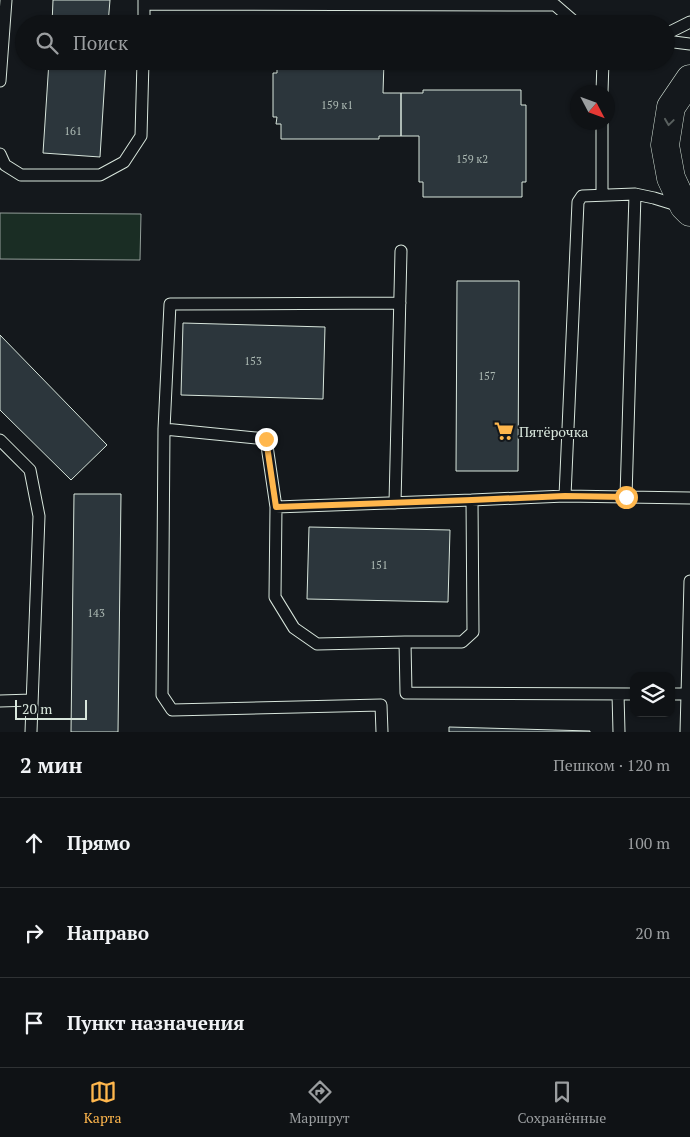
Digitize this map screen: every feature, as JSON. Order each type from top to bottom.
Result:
[{"type":"main road","points":[[688,210],[672,178],[666,145],[671,107],[690,79]]},
{"type":"lane","points":[[0,81],[6,0]]},
{"type":"lane","points":[[144,15],[144,2],[555,3],[568,15]]},
{"type":"lane","points":[[675,30],[690,22]]},
{"type":"lane","points":[[675,42],[690,44]]},
{"type":"lane","points":[[0,154],[5,165],[21,175],[100,175],[124,162],[141,136],[143,70]]},
{"type":"lane","points":[[602,70],[602,85]]},
{"type":"lane","points":[[602,130],[602,195]]},
{"type":"lane","points":[[626,497],[635,194]]},
{"type":"lane","points":[[565,496],[578,202],[582,196],[635,194],[654,198],[688,210]]},
{"type":"lane","points":[[394,503],[401,251]]},
{"type":"lane","points":[[382,732],[381,705],[172,710],[162,695],[164,429],[170,304],[400,303]]},
{"type":"lane","points":[[164,429],[266,439],[276,507],[275,597],[294,628],[316,644],[462,642],[473,632],[472,500]]},
{"type":"lane","points":[[0,440],[30,470],[39,516],[31,732]]},
{"type":"lane","points":[[276,507],[565,496],[690,498]]},
{"type":"lane","points":[[686,732],[690,581]]},
{"type":"lane","points":[[405,642],[406,693],[630,694]]},
{"type":"lane","points":[[618,694],[619,732]]},
{"type":"lane","points":[[675,694],[687,694]]},
{"type":"lane","points":[[0,701],[32,700]]},
{"type":"green space","points":[[0,213],[141,214],[140,260],[0,259]]},
{"type":"building","points":[[53,0],[110,0],[109,15],[52,15]]},
{"type":"building","points":[[48,70],[105,70],[100,157],[43,153]]},
{"type":"building","points":[[277,70],[384,70],[383,93],[401,93],[401,136],[379,136],[379,139],[281,139],[281,124],[276,124],[277,117],[273,117],[273,73],[277,73]]},
{"type":"building","points":[[423,90],[521,90],[521,105],[526,105],[526,182],[522,182],[522,197],[423,197],[423,182],[419,182],[419,136],[401,136],[401,93],[423,93]]},
{"type":"building","points":[[457,281],[519,281],[518,471],[456,471]]},
{"type":"building","points":[[183,323],[325,327],[323,399],[181,395]]},
{"type":"building","points":[[0,335],[107,445],[71,480],[0,410]]},
{"type":"building","points":[[74,494],[121,494],[118,732],[71,732]]},
{"type":"building","points":[[309,527],[450,530],[448,602],[307,599]]},
{"type":"building","points":[[449,727],[590,731],[590,732],[449,732]]},
{"type":"place","name":"Пятёрочка","points":[[504,431]]},
{"type":"route","points":[[266,439],[276,507],[565,496],[626,497]]}]
